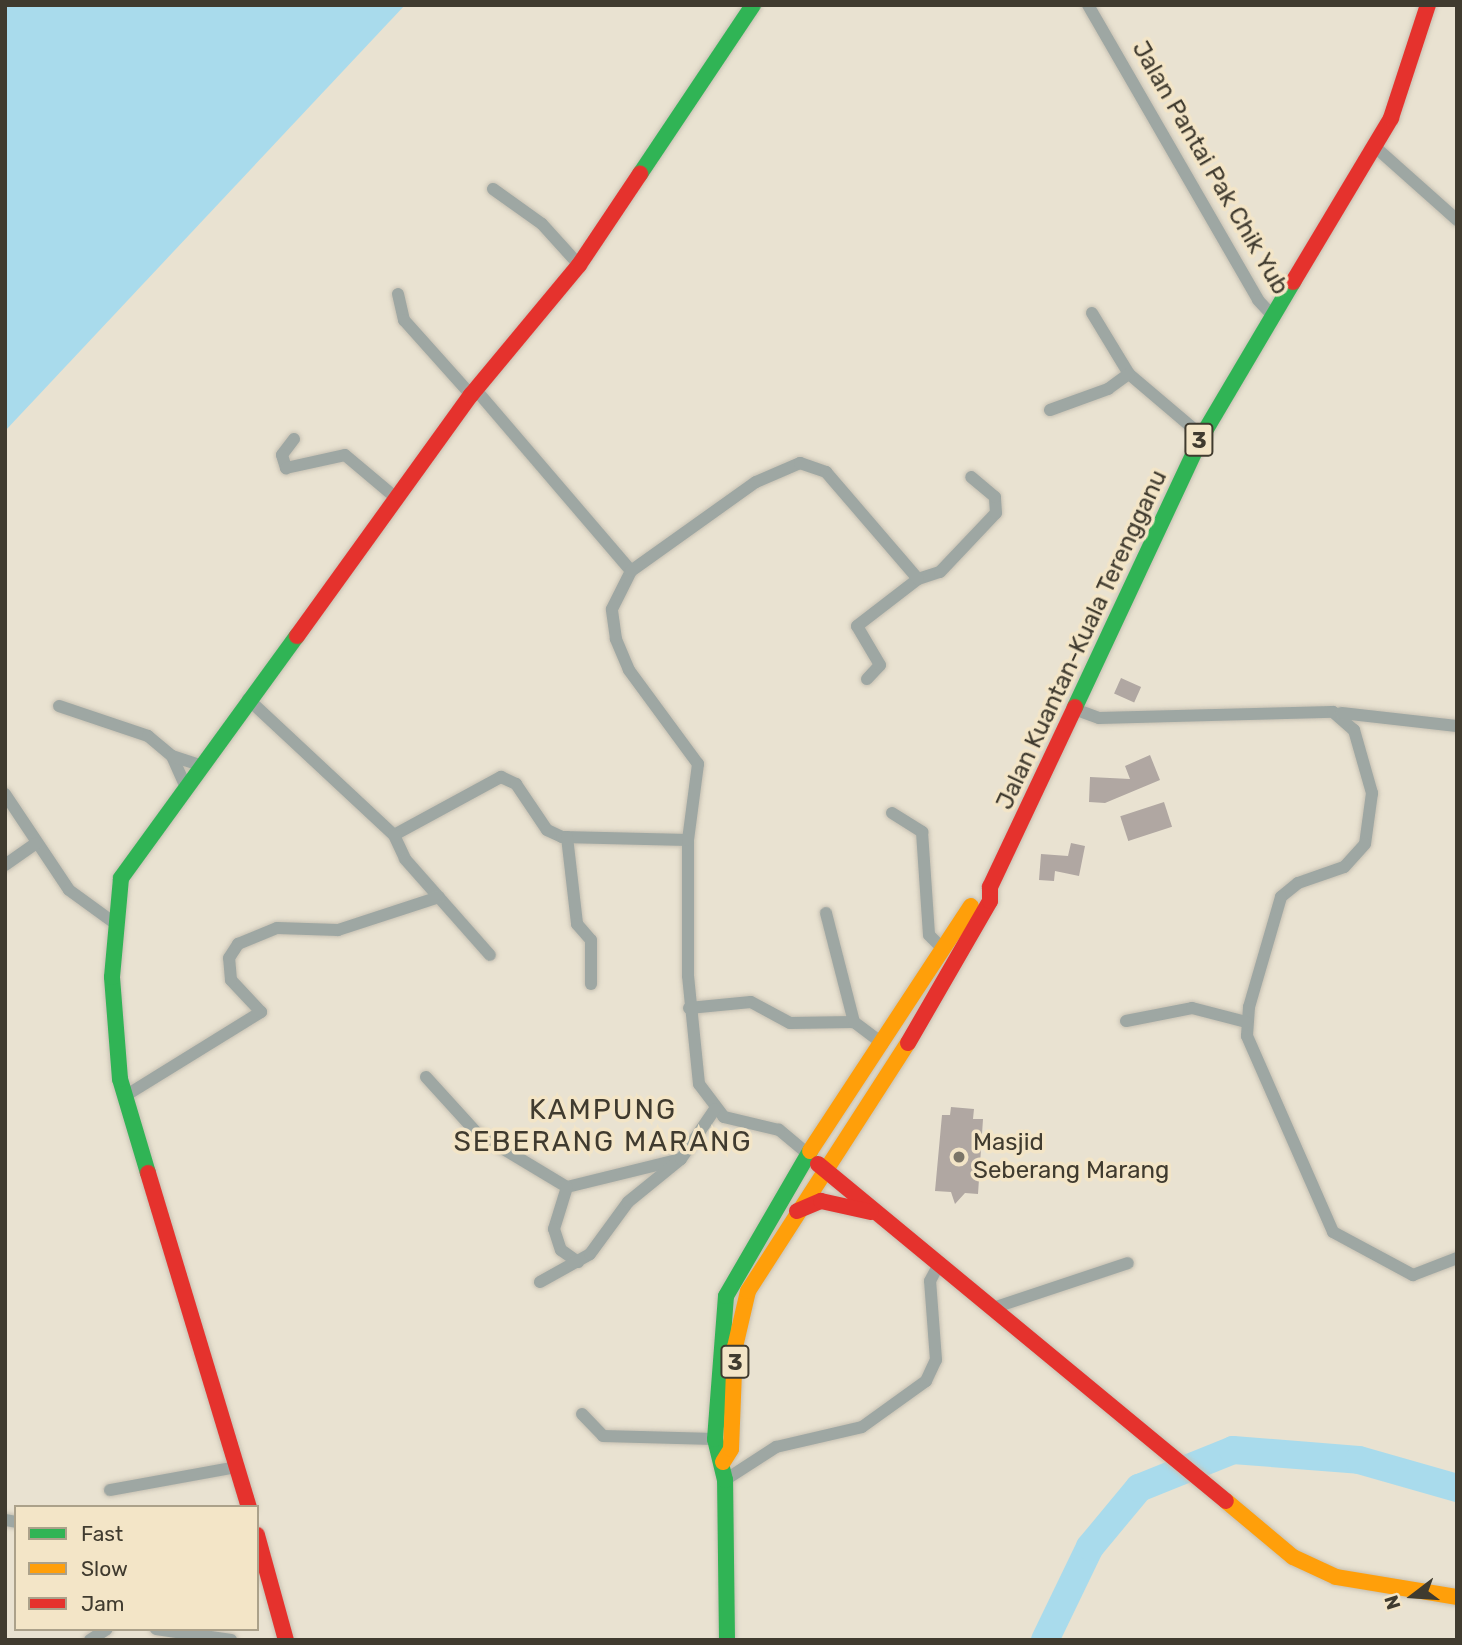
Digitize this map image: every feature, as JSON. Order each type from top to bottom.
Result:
[{"type":"main road","points":[[248,1505],[125,1096],[114,1025],[113,922],[128,862],[474,392],[579,265],[754,5]]},
{"type":"main road","name":"Jalan Kuantan-Kuala Terengganu","points":[[723,1462],[731,1449],[740,1317],[762,1264],[942,990],[990,901],[990,887],[1077,710],[1122,598],[1202,436],[1391,118],[1429,5]]},
{"type":"main road","name":"Jalan Kuantan-Kuala Terengganu","points":[[727,1640],[725,1480],[723,1462],[715,1440],[726,1296],[750,1246],[808,1154],[884,1044],[980,893],[990,887]]},
{"type":"main road","points":[[808,1154],[872,1212],[993,1308],[1209,1492],[1313,1568],[1368,1584],[1457,1597]]},
{"type":"main road","points":[[797,1211],[821,1201],[872,1212]]},
{"type":"main road","points":[[259,1547],[262,1565],[286,1640]]},
{"type":"street","name":"Jalan Pantai Pak Chik Yub","points":[[1088,5],[1258,300],[1274,317]]},
{"type":"street","points":[[1374,146],[1457,220]]},
{"type":"street","points":[[493,189],[542,224],[579,265]]},
{"type":"street","points":[[398,294],[404,320],[474,392],[631,571]]},
{"type":"street","points":[[1093,313],[1129,374],[1202,436]]},
{"type":"street","points":[[1050,410],[1108,389],[1129,374]]},
{"type":"street","points":[[294,439],[282,455],[286,468],[345,455],[396,498]]},
{"type":"street","points":[[808,1154],[779,1130],[724,1117],[715,1109],[699,1084],[689,1008],[688,840],[696,758],[629,670],[613,624],[618,592],[631,571],[756,482],[809,463],[826,472],[918,579]]},
{"type":"street","points":[[867,679],[880,665],[857,626],[918,579],[940,572],[996,513],[995,497],[971,477]]},
{"type":"street","points":[[247,699],[394,835],[405,859],[490,955]]},
{"type":"street","points":[[59,706],[148,736],[172,756],[199,765]]},
{"type":"street","points":[[1077,710],[1099,718],[1337,713],[1457,726]]},
{"type":"street","points":[[1337,713],[1354,730],[1368,770],[1369,831],[1352,862],[1298,883],[1282,897],[1246,1022],[1251,1053],[1334,1232],[1413,1275],[1457,1258]]},
{"type":"street","points":[[172,756],[185,785]]},
{"type":"street","points":[[394,835],[501,777],[516,783],[547,830],[567,837],[688,840]]},
{"type":"street","points":[[5,794],[35,844],[79,902],[113,922]]},
{"type":"street","points":[[892,813],[922,832],[929,935],[944,950]]},
{"type":"street","points":[[567,837],[577,923],[591,940],[591,984]]},
{"type":"street","points":[[5,865],[35,844]]},
{"type":"street","points":[[125,1096],[261,1012],[231,980],[229,958],[238,944],[277,928],[338,930],[439,897]]},
{"type":"street","points":[[826,913],[854,1022]]},
{"type":"street","points":[[689,1008],[751,1002],[790,1023],[854,1022],[884,1044]]},
{"type":"street","points":[[1126,1021],[1192,1008],[1246,1022]]},
{"type":"street","points":[[426,1077],[477,1133],[567,1187],[681,1159]]},
{"type":"street","points":[[540,1282],[578,1262],[600,1244],[628,1202],[681,1159],[715,1109]]},
{"type":"street","points":[[567,1187],[554,1229],[561,1250],[578,1262]]},
{"type":"street","points":[[993,1308],[1128,1263]]},
{"type":"street","points":[[725,1480],[776,1447],[862,1427],[926,1381],[936,1360],[929,1281],[938,1266]]},
{"type":"street","points":[[582,1414],[603,1436],[715,1440]]},
{"type":"street","points":[[110,1490],[237,1467]]},
{"type":"street","points":[[170,1631],[231,1640]]},
{"type":"water","points":[[5,5],[405,5],[5,431]]},
{"type":"building","points":[[1121,678],[1141,687],[1134,702],[1114,694]]},
{"type":"building","points":[[1150,755],[1160,780],[1105,803],[1089,802],[1090,777],[1130,779],[1125,766]]},
{"type":"building","points":[[1164,802],[1172,827],[1128,841],[1120,816]]},
{"type":"building","points":[[1071,843],[1085,846],[1079,876],[1055,871],[1054,881],[1039,880],[1041,854],[1068,856]]},
{"type":"building","name":"Masjid Seberang Marang","points":[[951,1107],[974,1109],[973,1119],[983,1119],[978,1194],[965,1193],[955,1204],[951,1192],[935,1191],[942,1115],[950,1115]]},
{"type":"waterway","points":[[1045,1640],[1090,1547],[1139,1488],[1233,1450],[1359,1460],[1457,1488]]},
{"type":"traffic: fast","points":[[640,174],[753,5]]},
{"type":"traffic: fast","points":[[1075,707],[1202,436],[1293,282]]},
{"type":"traffic: fast","points":[[148,1173],[120,1079],[112,977],[121,878],[297,636]]},
{"type":"traffic: fast","points":[[727,1640],[725,1480],[715,1439],[726,1296],[810,1151]]},
{"type":"traffic: slow","points":[[810,1151],[971,906]]},
{"type":"traffic: slow","points":[[723,1462],[731,1449],[735,1347],[748,1291],[908,1043]]},
{"type":"traffic: slow","points":[[1226,1501],[1293,1557],[1336,1577],[1457,1597]]},
{"type":"traffic: jam","points":[[1293,282],[1391,118],[1428,5]]},
{"type":"traffic: jam","points":[[297,636],[471,395],[579,265],[640,174]]},
{"type":"traffic: jam","points":[[908,1043],[990,901],[990,887],[1075,707]]},
{"type":"traffic: jam","points":[[818,1164],[1226,1501]]},
{"type":"traffic: jam","points":[[148,1173],[248,1505]]},
{"type":"traffic: jam","points":[[797,1211],[821,1201],[871,1212]]},
{"type":"traffic: jam","points":[[259,1542],[286,1640]]},
{"type":"place","name":"Masjid Seberang Marang","points":[[959,1157]]},
{"type":"district","name":"KAMPUNG SEBERANG MARANG","points":[[603,1126]]}]
